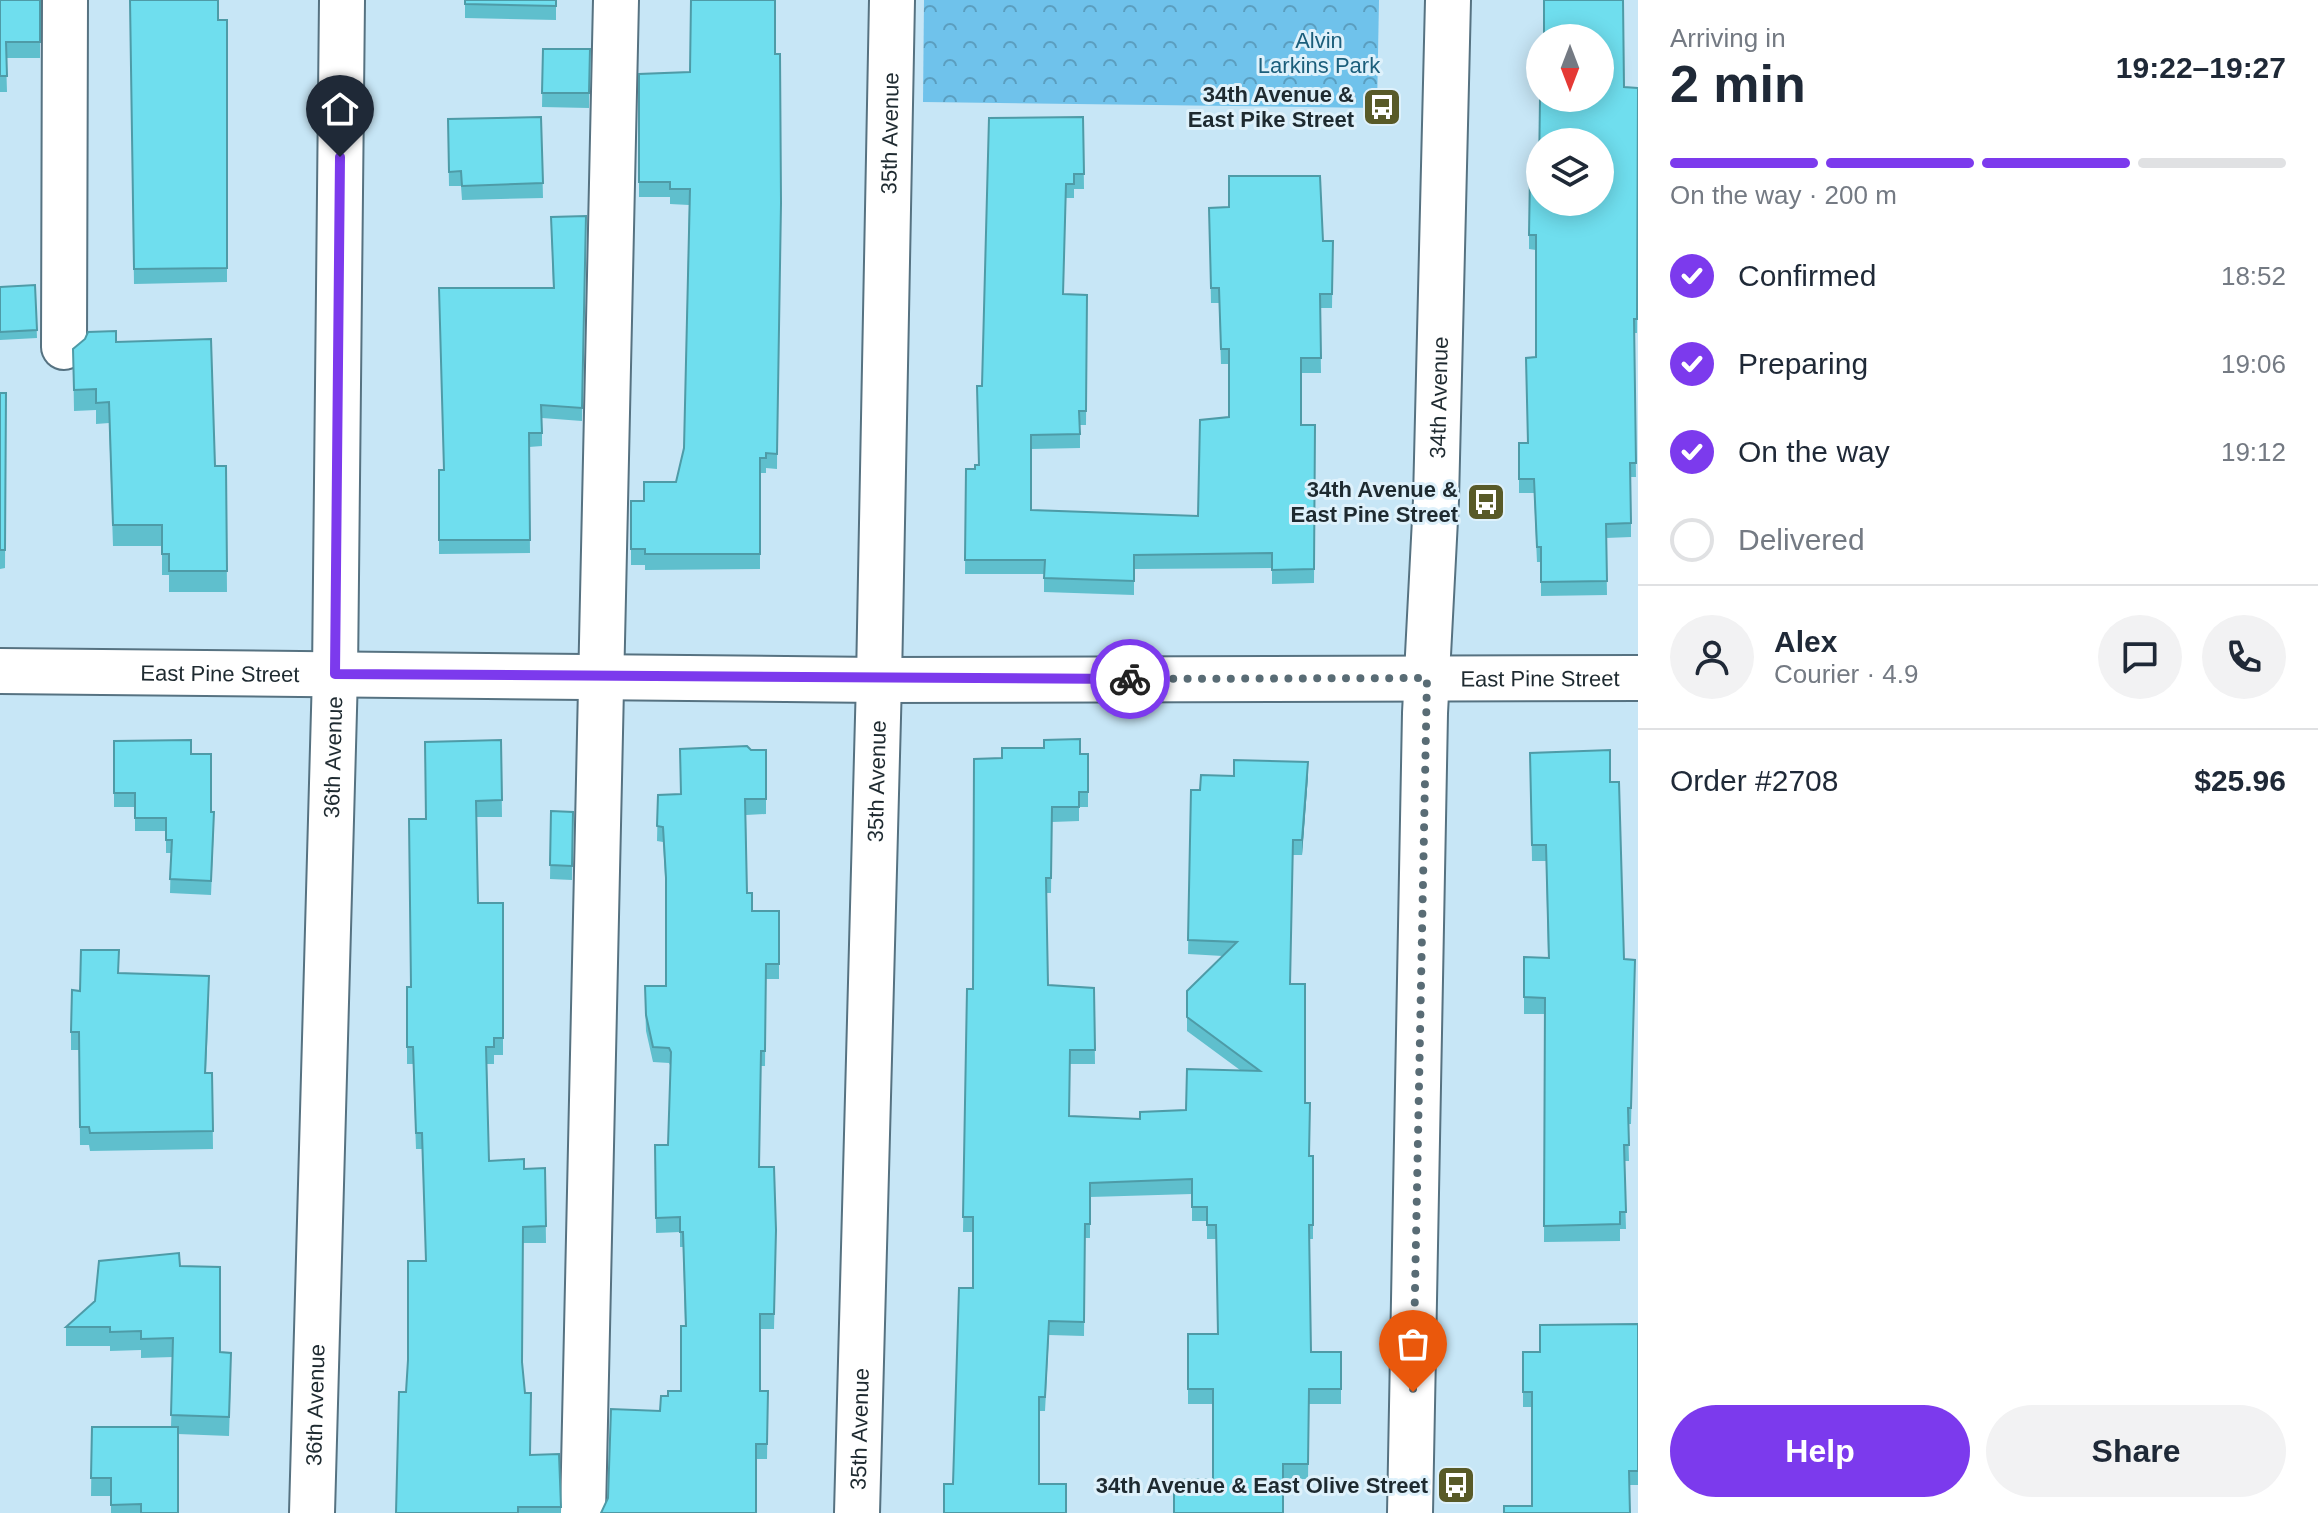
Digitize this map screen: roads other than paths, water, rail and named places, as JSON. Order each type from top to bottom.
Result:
[{"type":"street","points":[[64,347],[65,0]]},
{"type":"street","name":"36th Avenue","points":[[312,1513],[335,674],[342,0]]},
{"type":"street","points":[[583,1513],[616,0]]},
{"type":"street","name":"35th Avenue","points":[[857,1513],[879,680],[892,0]]},
{"type":"street","name":"34th Avenue","points":[[1410,1513],[1427,678],[1436,500],[1448,0]]},
{"type":"street","name":"East Pine Street","points":[[0,671],[879,680],[1638,678]]},
{"type":"place","name":"34th Avenue & East Pike Street","points":[[1382,107]]},
{"type":"place","name":"34th Avenue & East Pine Street","points":[[1486,502]]},
{"type":"place","name":"34th Avenue & East Olive Street","points":[[1456,1485]]},
{"type":"park label","name":"Alvin Larkins Park","points":[[1319,52]]}]
